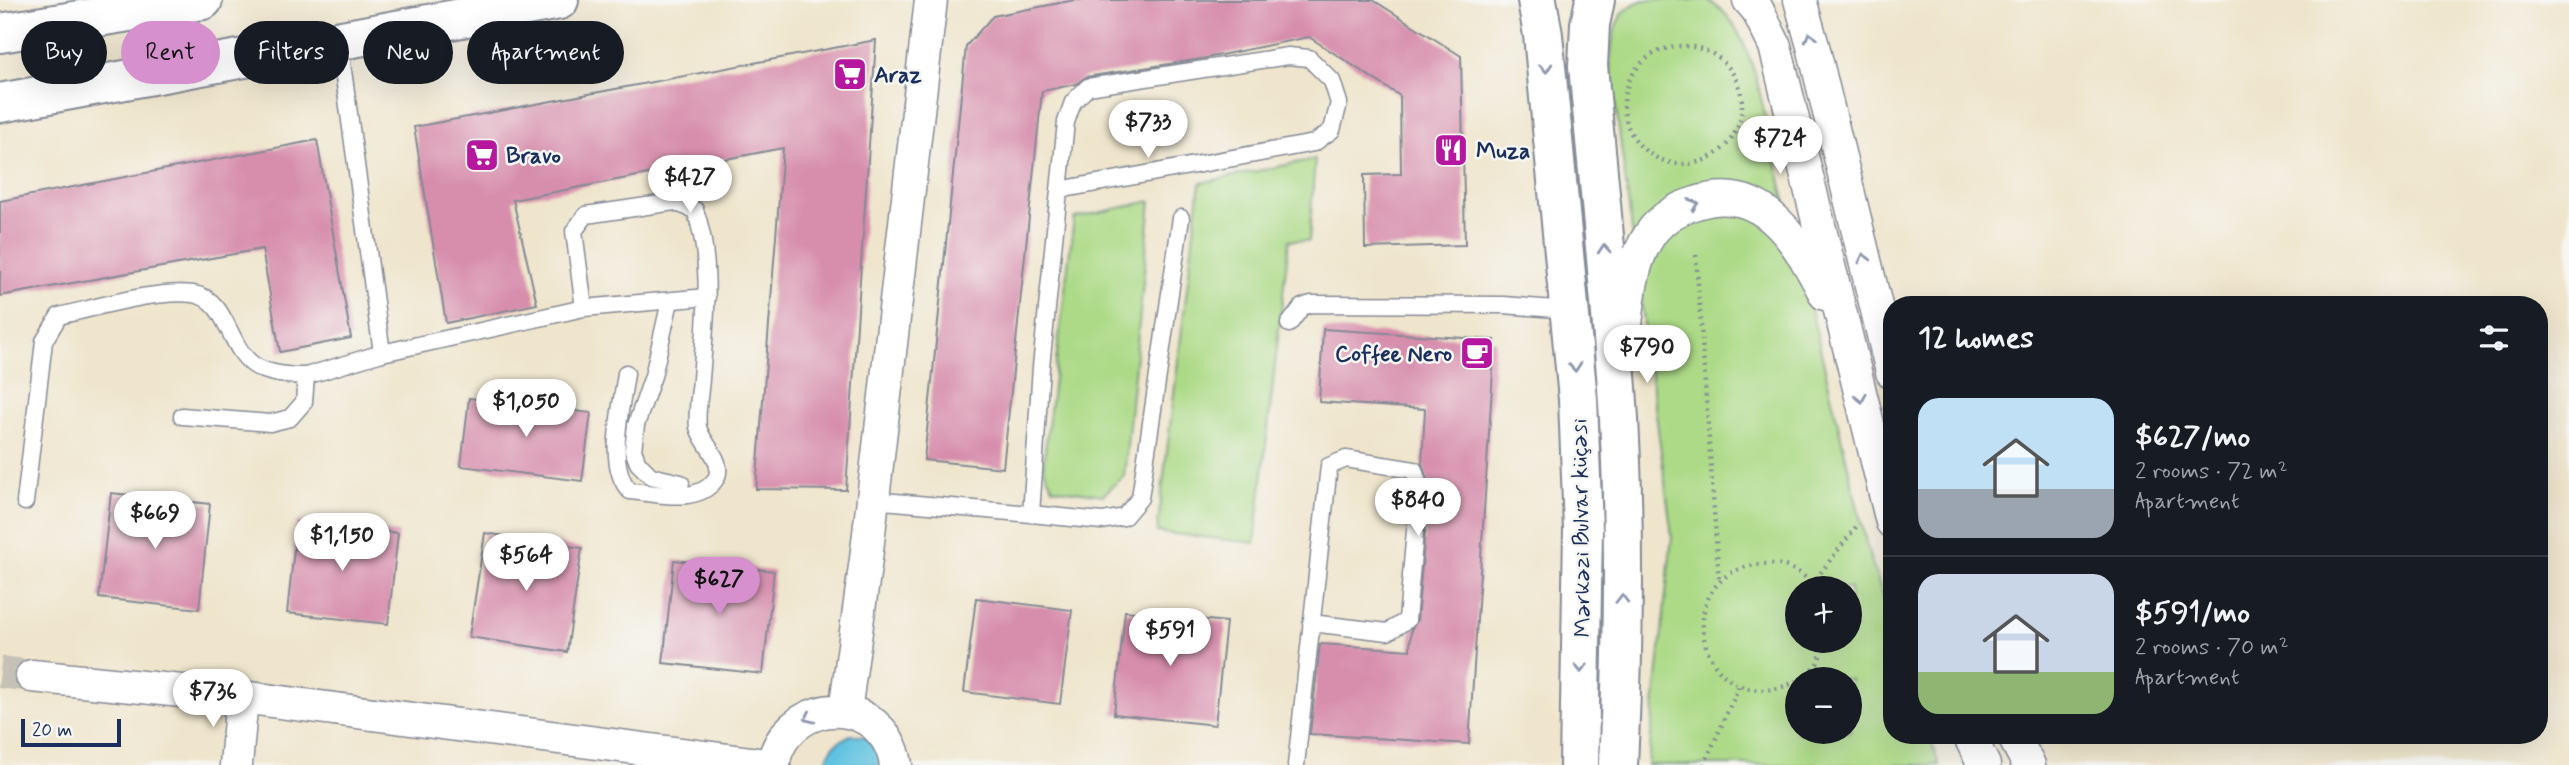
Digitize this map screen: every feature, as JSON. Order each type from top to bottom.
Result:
[{"type":"street","points":[[0,33],[117,8],[203,0]]},
{"type":"street","points":[[349,39],[559,0]]},
{"type":"street","points":[[845,711],[931,0]]},
{"type":"street","name":"Mərkəzi Bulvar küçəsi","points":[[1537,0],[1543,35],[1578,399],[1583,529],[1579,765]]},
{"type":"street","name":"Mərkəzi Bulvar küçəsi","points":[[1595,0],[1590,24],[1588,66],[1617,390],[1622,534],[1622,681],[1618,765]]},
{"type":"street","points":[[1749,0],[1757,9],[1775,46],[1883,491]]},
{"type":"street","points":[[1800,0],[1883,335]]},
{"type":"street","points":[[0,103],[234,60]]},
{"type":"street","points":[[1617,390],[1632,281],[1647,239],[1659,223],[1675,211],[1709,198],[1729,197],[1750,202],[1766,211],[1789,234],[1815,273],[1846,332]]},
{"type":"street","points":[[32,676],[242,698],[766,765]]},
{"type":"street","points":[[236,765],[242,698]]},
{"type":"street","points":[[774,765],[782,741],[795,725],[812,714],[832,710],[845,711],[871,721],[885,736],[896,765]]},
{"type":"street","points":[[1974,744],[1984,765]]},
{"type":"street","points":[[2018,744],[2029,765]]},
{"type":"lane","points":[[1031,514],[1041,368],[1059,190],[1066,122],[1073,102],[1087,87],[1288,56],[1309,58],[1332,81],[1339,103],[1332,130],[1314,143],[1059,190]]},
{"type":"lane","points":[[345,84],[382,353]]},
{"type":"lane","points":[[584,308],[574,231],[586,215],[674,202],[695,210],[703,230],[707,297],[698,426],[718,464],[717,477],[709,487],[696,495],[630,491],[621,482],[616,459],[626,373]]},
{"type":"lane","points":[[872,500],[1102,521],[1124,517],[1140,498],[1181,218]]},
{"type":"lane","points":[[25,502],[44,341],[59,316],[156,296],[194,294],[213,302],[239,349],[256,367],[284,376],[306,376],[382,353],[584,308],[707,297]]},
{"type":"lane","points":[[670,301],[653,376],[636,425],[633,450],[638,463],[652,476],[681,483]]},
{"type":"lane","points":[[1289,324],[1302,307],[1311,304],[1503,305],[1569,310]]},
{"type":"lane","points":[[182,416],[270,423],[290,418],[304,402],[306,376]]},
{"type":"lane","points":[[1296,765],[1311,623],[1329,466],[1346,459],[1414,470],[1419,486],[1407,620],[1388,632],[1311,623]]},
{"type":"path","points":[[1687,45],[1706,50],[1722,60],[1734,75],[1741,92],[1742,112],[1736,131],[1724,148],[1707,159],[1688,164],[1668,162],[1650,154],[1635,140],[1626,122],[1623,102],[1628,82],[1637,66],[1651,54],[1669,46],[1687,45]]},
{"type":"path","points":[[1696,255],[1719,582]]},
{"type":"path","points":[[1821,576],[1883,491]]},
{"type":"path","points":[[1785,688],[1760,691],[1739,685],[1722,675],[1709,658],[1702,639],[1701,618],[1708,599],[1719,582],[1736,570],[1755,564],[1776,564],[1795,570],[1802,576]]},
{"type":"path","points":[[1704,765],[1739,685]]},
{"type":"green space","points":[[1643,0],[1706,0],[1732,22],[1747,52],[1755,73],[1868,551],[1883,595],[1883,744],[1932,744],[1939,765],[1648,765],[1672,536],[1610,62],[1612,42],[1620,17]]},
{"type":"green space","points":[[1315,159],[1309,241],[1289,240],[1255,543],[1157,532],[1200,183]]},
{"type":"green space","points":[[1151,201],[1124,476],[1103,495],[1053,488],[1043,467],[1074,218]]},
{"type":"water","points":[[851,735],[866,737],[886,765],[826,765],[834,746]]},
{"type":"building","points":[[1075,0],[1373,0],[1461,56],[1465,245],[1365,248],[1364,175],[1401,174],[1400,96],[1309,37],[1201,59],[1086,77],[1076,84],[1042,91],[1003,468],[924,460],[966,46],[993,16]]},
{"type":"building","points":[[876,40],[846,490],[756,489],[783,148],[513,200],[537,304],[446,323],[414,127]]},
{"type":"building","points":[[317,140],[351,338],[280,352],[262,249],[0,296],[0,201]]},
{"type":"building","points":[[1323,329],[1495,340],[1469,744],[1310,734],[1320,644],[1410,650],[1411,630],[1417,621],[1429,487],[1422,463],[1425,409],[1319,402]]},
{"type":"building","points":[[469,398],[591,413],[582,481],[461,466]]},
{"type":"building","points":[[111,493],[210,504],[199,609],[99,598]]},
{"type":"building","points":[[297,522],[398,533],[388,624],[287,613]]},
{"type":"building","points":[[485,533],[582,548],[567,652],[469,637]]},
{"type":"building","points":[[674,560],[774,571],[763,674],[663,663]]},
{"type":"building","points":[[976,598],[1072,610],[1060,704],[964,692]]},
{"type":"building","points":[[1125,611],[1226,622],[1215,725],[1114,714]]},
{"type":"tunnel","points":[[0,672],[32,676]]},
{"type":"place","name":"Araz","points":[[850,74]]},
{"type":"place","name":"Muza","points":[[1451,150]]},
{"type":"place","name":"Bravo","points":[[482,155]]},
{"type":"place","name":"Coffee Nero","points":[[1477,353]]}]
